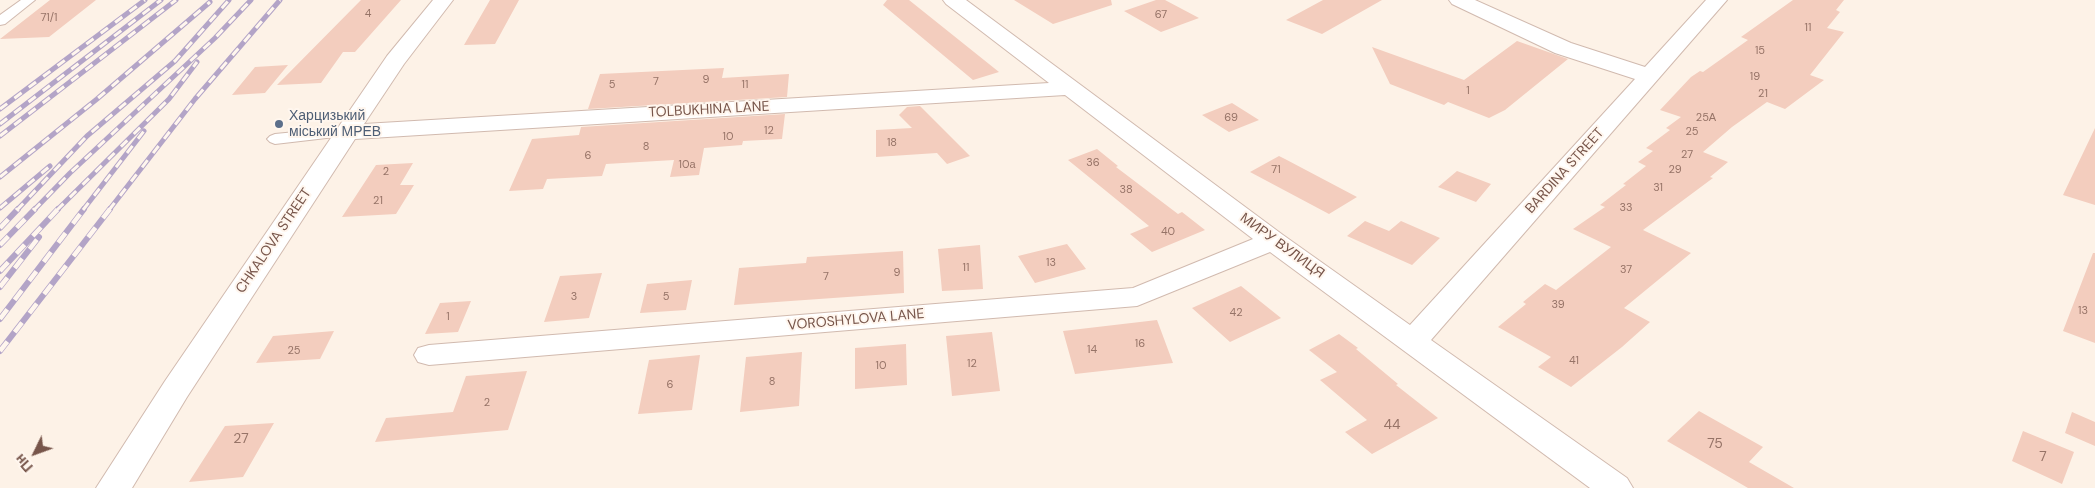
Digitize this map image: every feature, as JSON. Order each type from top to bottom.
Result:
[{"type":"street","name":"CHKALOVA STREET","points":[[114,488],[182,381],[347,132],[395,61],[443,0]]},
{"type":"street","name":"МИРУ ВУЛИЦЯ","points":[[953,0],[1273,241],[1615,488]]},
{"type":"street","points":[[1459,0],[1563,48],[1649,76]]},
{"type":"street","name":"BARDINA STREET","points":[[1414,342],[1717,0]]},
{"type":"street","name":"TOLBUKHINA LANE","points":[[347,132],[1072,88]]},
{"type":"street","name":"VOROSHYLOVA LANE","points":[[429,355],[1137,297],[1273,241]]},
{"type":"lane","points":[[0,21],[29,0]]},
{"type":"lane","points":[[275,139],[347,132]]},
{"type":"building","points":[[50,0],[96,0],[49,37],[0,39]]},
{"type":"building","points":[[361,0],[401,0],[355,52],[343,52],[321,83],[277,85]]},
{"type":"building","points":[[490,0],[519,0],[495,44],[464,45]]},
{"type":"building","points":[[887,0],[909,0],[999,72],[973,80],[883,5]]},
{"type":"building","points":[[1014,0],[1111,0],[1112,5],[1053,24]]},
{"type":"building","points":[[1156,0],[1165,0],[1199,18],[1161,32],[1124,11]]},
{"type":"building","points":[[1323,0],[1382,0],[1322,34],[1286,20]]},
{"type":"building","points":[[1793,0],[1844,0],[1836,10],[1840,12],[1827,28],[1844,32],[1810,75],[1824,80],[1785,109],[1767,102],[1732,127],[1703,152],[1728,162],[1710,177],[1713,178],[1643,230],[1691,253],[1624,308],[1650,322],[1622,347],[1571,387],[1538,367],[1551,357],[1498,327],[1526,304],[1523,302],[1545,284],[1556,290],[1611,247],[1573,229],[1605,207],[1600,205],[1626,185],[1623,184],[1646,166],[1638,162],[1653,151],[1646,148],[1670,130],[1666,128],[1681,117],[1660,110],[1691,77],[1700,71],[1703,72],[1748,40],[1741,37]]},
{"type":"building","points":[[1517,41],[1568,59],[1505,110],[1489,118],[1448,102],[1444,105],[1390,84],[1372,47],[1464,80]]},
{"type":"building","points":[[288,65],[265,93],[232,95],[255,67]]},
{"type":"building","points":[[724,68],[722,78],[789,74],[787,97],[588,109],[600,74]]},
{"type":"building","points":[[1232,103],[1259,120],[1229,132],[1202,115]]},
{"type":"building","points":[[920,106],[970,156],[947,164],[937,153],[876,157],[876,130],[912,128],[899,115],[907,107]]},
{"type":"building","points":[[785,114],[782,139],[743,141],[742,145],[704,148],[699,175],[670,177],[674,160],[606,164],[602,176],[547,179],[543,189],[509,191],[532,139],[579,135],[581,127]]},
{"type":"building","points":[[2095,128],[2095,205],[2063,195]]},
{"type":"building","points":[[1097,149],[1118,166],[1116,167],[1178,214],[1182,212],[1205,230],[1152,252],[1130,234],[1149,226],[1068,160]]},
{"type":"building","points":[[1279,156],[1357,197],[1329,214],[1250,172]]},
{"type":"building","points":[[413,163],[400,185],[414,185],[396,214],[342,217],[376,165]]},
{"type":"building","points":[[1457,171],[1491,184],[1476,202],[1438,187]]},
{"type":"building","points":[[1365,221],[1389,231],[1401,221],[1440,238],[1412,265],[1347,236]]},
{"type":"building","points":[[1067,244],[1086,269],[1035,283],[1018,256]]},
{"type":"building","points":[[980,245],[983,289],[942,291],[938,249]]},
{"type":"building","points":[[903,251],[904,293],[734,305],[739,268],[806,263],[807,257]]},
{"type":"building","points":[[2093,253],[2095,253],[2095,343],[2063,331]]},
{"type":"building","points":[[602,273],[589,318],[544,322],[560,276]]},
{"type":"building","points":[[692,280],[686,310],[640,313],[647,284]]},
{"type":"building","points":[[1241,286],[1281,318],[1230,342],[1192,308]]},
{"type":"building","points":[[471,301],[458,332],[425,334],[440,303]]},
{"type":"building","points":[[1157,320],[1173,363],[1075,374],[1063,331]]},
{"type":"building","points":[[334,331],[320,359],[256,363],[273,336]]},
{"type":"building","points":[[992,332],[1000,391],[952,396],[946,336]]},
{"type":"building","points":[[1339,334],[1358,348],[1356,349],[1398,384],[1396,385],[1438,418],[1372,454],[1345,432],[1367,420],[1320,380],[1337,372],[1309,350]]},
{"type":"building","points":[[906,344],[907,385],[855,389],[855,348]]},
{"type":"building","points":[[802,352],[799,406],[740,412],[746,357]]},
{"type":"building","points":[[700,355],[692,410],[638,414],[649,360]]},
{"type":"building","points":[[527,371],[508,430],[375,442],[386,418],[453,412],[466,376]]},
{"type":"building","points":[[1699,411],[1763,447],[1749,462],[1794,488],[1748,488],[1667,441]]},
{"type":"building","points":[[2072,412],[2095,422],[2095,446],[2065,433]]},
{"type":"building","points":[[274,423],[243,477],[189,482],[225,426]]},
{"type":"building","points":[[2023,431],[2074,452],[2062,484],[2012,461]]},
{"type":"railway","points":[[0,109],[145,0]]},
{"type":"railway","points":[[0,124],[161,0]]},
{"type":"railway","points":[[0,136],[176,0]]},
{"type":"railway","points":[[17,210],[87,136],[175,61],[229,0]]},
{"type":"railway","points":[[34,210],[70,173],[215,38],[251,0]]},
{"type":"railway","points":[[109,210],[195,99],[280,0]]},
{"type":"railway","points":[[0,177],[97,99],[210,2]]},
{"type":"railway","points":[[58,209],[169,99],[197,62]]},
{"type":"railway","points":[[83,210],[144,131]]},
{"type":"railway","points":[[0,208],[50,166]]},
{"type":"railway","points":[[0,228],[18,209]]},
{"type":"railway","points":[[0,245],[35,209]]},
{"type":"railway","points":[[0,271],[58,209]]},
{"type":"railway","points":[[0,319],[84,209]]},
{"type":"railway","points":[[0,351],[110,209]]},
{"type":"railway","points":[[0,287],[39,237]]},
{"type":"place","name":"Харцизький міський МРЕВ","points":[[279,124]]}]
